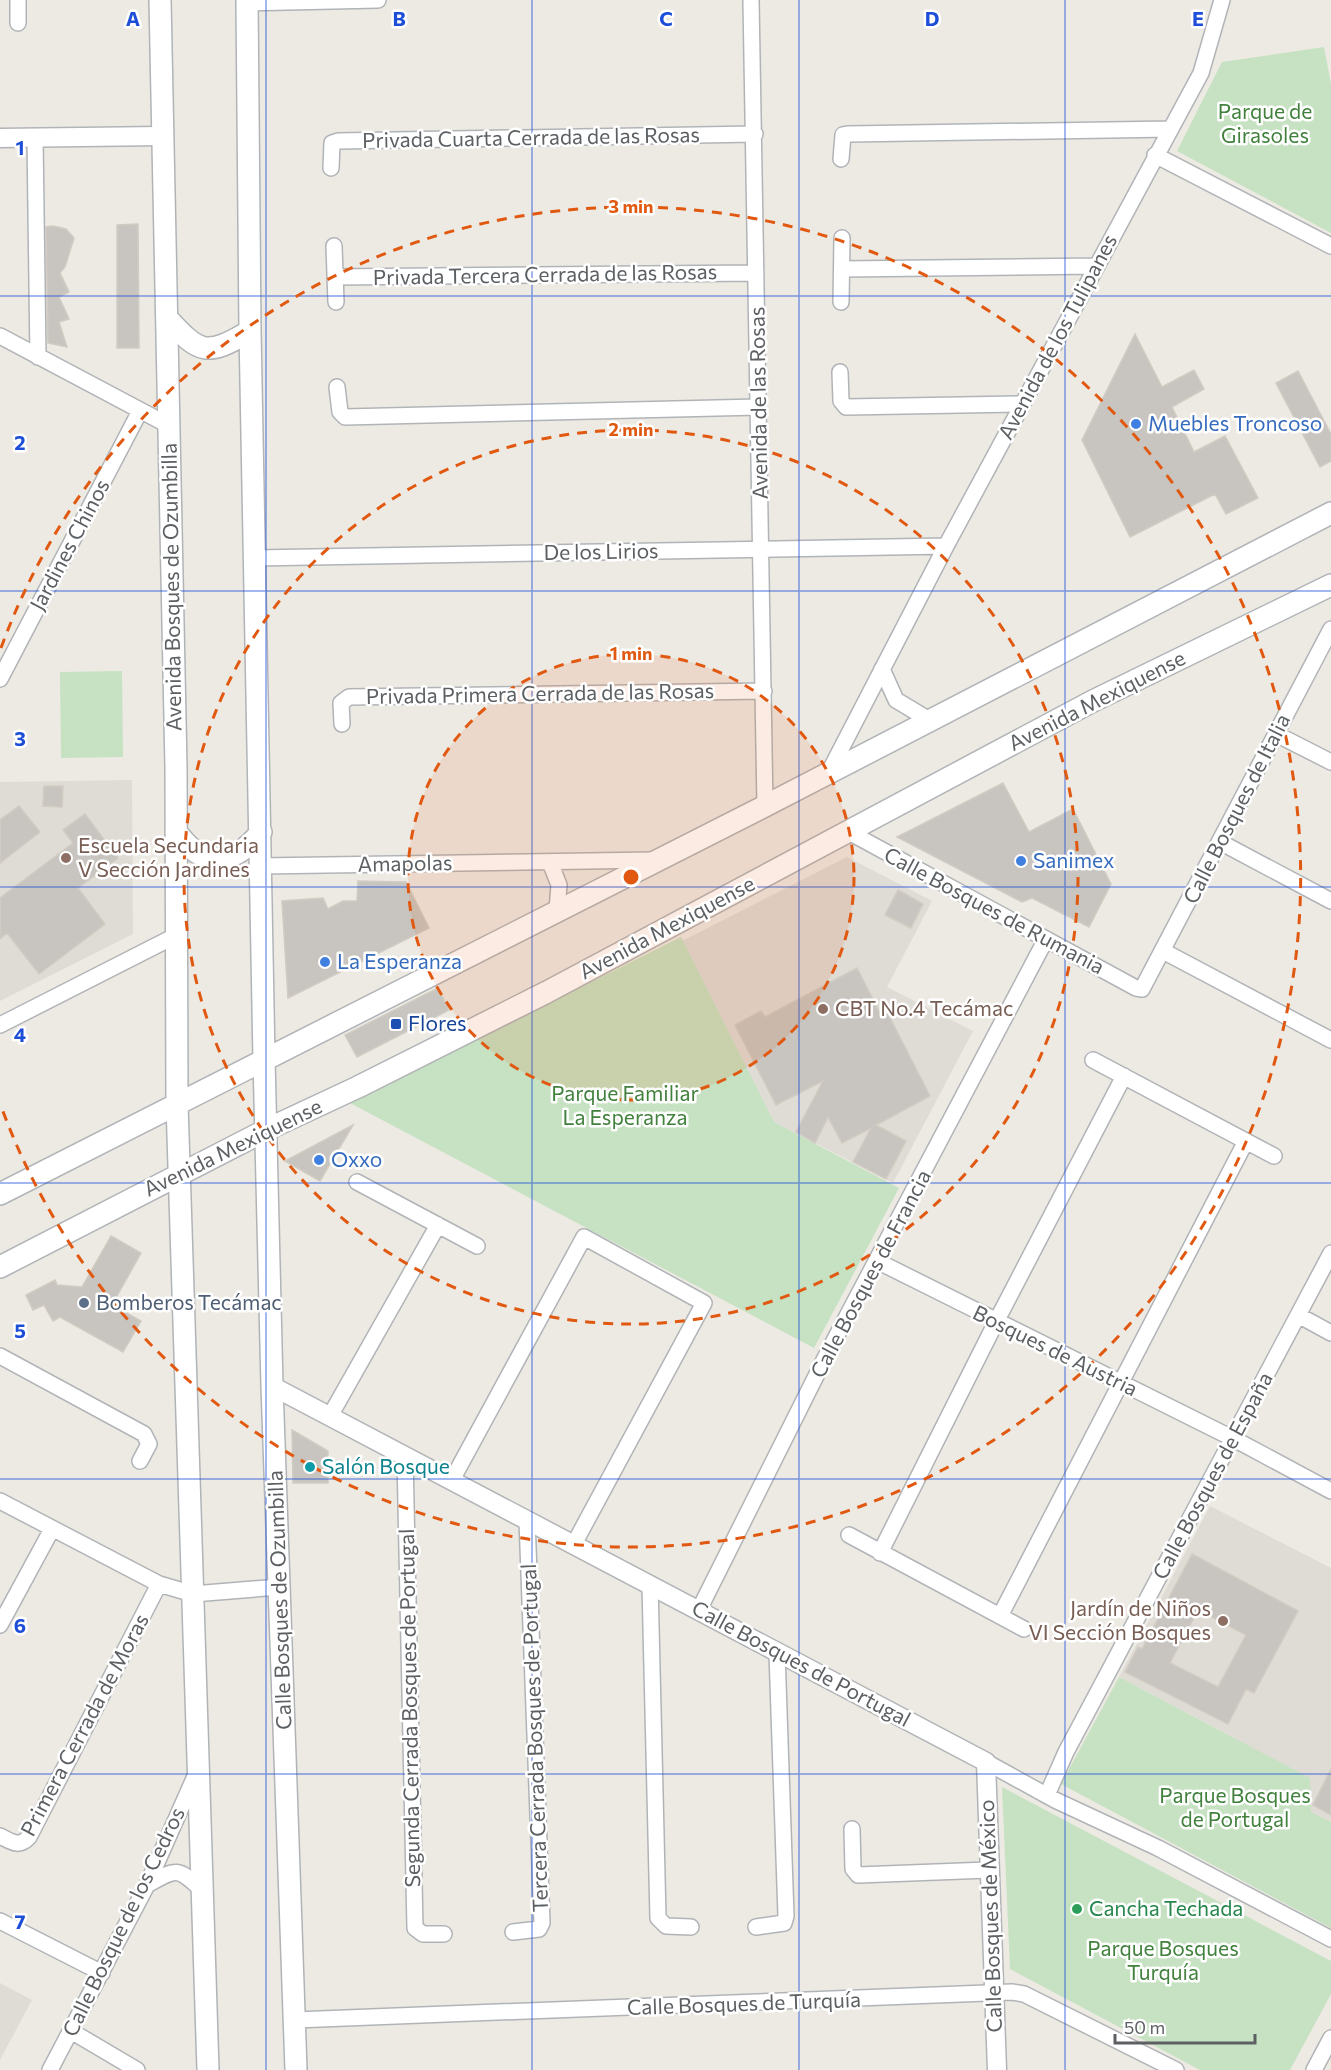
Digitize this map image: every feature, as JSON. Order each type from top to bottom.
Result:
[{"type":"main road","name":"Avenida Bosques de Ozumbilla","points":[[160,0],[176,832],[175,936],[180,1174]]},
{"type":"main road","points":[[247,1],[250,331],[264,1059],[268,1129]]},
{"type":"main road","points":[[167,318],[190,343],[206,348],[226,345],[250,331]]},
{"type":"main road","points":[[0,1194],[1330,519]]},
{"type":"main road","name":"Avenida Mexiquense","points":[[0,1267],[268,1129],[358,1087],[547,992],[1091,702],[1331,585]]},
{"type":"main road","points":[[176,832],[196,852],[217,859],[234,856],[249,847],[261,832]]},
{"type":"main road","name":"Calle Bosques de Ozumbilla","points":[[268,1129],[272,1386],[296,2070]]},
{"type":"main road","points":[[180,1174],[196,1773],[208,2070]]},
{"type":"street","points":[[18,0],[18,23]]},
{"type":"street","points":[[247,1],[378,0]]},
{"type":"street","name":"Avenida de las Rosas","points":[[751,0],[765,806]]},
{"type":"street","name":"Avenida de los Tulipanes","points":[[828,774],[946,546],[1201,73],[1222,0]]},
{"type":"street","points":[[841,159],[841,140],[843,135],[849,134],[1170,129]]},
{"type":"street","name":"Privada Cuarta Cerrada de las Rosas","points":[[331,168],[332,143],[338,141],[755,134]]},
{"type":"street","points":[[0,138],[162,136]]},
{"type":"street","points":[[35,138],[38,357]]},
{"type":"street","points":[[1155,155],[1331,246]]},
{"type":"street","points":[[841,302],[842,238]]},
{"type":"street","points":[[334,246],[336,302]]},
{"type":"street","points":[[842,270],[1095,266]]},
{"type":"street","name":"Privada Tercera Cerrada de las Rosas","points":[[335,277],[756,273]]},
{"type":"street","points":[[0,336],[168,425]]},
{"type":"street","points":[[840,372],[841,401],[846,407],[1022,404]]},
{"type":"street","points":[[337,387],[340,412],[345,417],[758,407]]},
{"type":"street","name":"Jardines Chinos","points":[[0,679],[140,411]]},
{"type":"street","name":"De los Lirios","points":[[255,558],[946,546]]},
{"type":"street","name":"Calle Bosques de Italia","points":[[1142,988],[1331,629]]},
{"type":"street","points":[[882,669],[896,700],[931,721]]},
{"type":"street","name":"Privada Primera Cerrada de las Rosas","points":[[342,724],[342,703],[349,698],[764,691]]},
{"type":"street","points":[[1276,734],[1331,762]]},
{"type":"street","name":"Calle Bosques de Rumania","points":[[847,831],[1136,988],[1142,988]]},
{"type":"street","points":[[1220,842],[1331,901]]},
{"type":"street","name":"Amapolas","points":[[260,866],[656,860]]},
{"type":"street","points":[[550,862],[559,885],[557,910]]},
{"type":"street","points":[[0,1025],[175,936]]},
{"type":"street","name":"Calle Bosques de Francia","points":[[699,1610],[877,1261],[1046,939]]},
{"type":"street","points":[[1163,951],[1331,1040]]},
{"type":"street","points":[[1093,1060],[1274,1156]]},
{"type":"street","points":[[880,1553],[996,1322],[1124,1076]]},
{"type":"street","points":[[1000,1616],[1119,1382],[1246,1141]]},
{"type":"street","points":[[357,1182],[477,1246]]},
{"type":"street","points":[[330,1416],[438,1225]]},
{"type":"street","points":[[452,1480],[584,1238],[704,1303],[574,1544]]},
{"type":"street","name":"Calle Bosques de España","points":[[1047,1795],[1071,1742],[1331,1253]]},
{"type":"street","name":"Bosques de Austria","points":[[877,1261],[1234,1439],[1331,1491]]},
{"type":"street","points":[[1298,1315],[1331,1333]]},
{"type":"street","points":[[0,1356],[144,1434],[150,1444],[140,1461]]},
{"type":"street","name":"Calle Bosques de Portugal","points":[[272,1386],[1047,1795],[1158,1848],[1331,1939]]},
{"type":"street","name":"Segunda Cerrada Bosques de Portugal","points":[[405,1457],[415,1928],[423,1934],[444,1934]]},
{"type":"street","points":[[0,1501],[159,1584],[193,1594],[279,1587]]},
{"type":"street","name":"Tercera Cerrada Bosques de Portugal","points":[[513,1932],[532,1932],[539,1929],[542,1923],[527,1520]]},
{"type":"street","points":[[0,1625],[52,1529]]},
{"type":"street","points":[[849,1535],[1024,1629]]},
{"type":"street","name":"Primera Cerrada de Moras","points":[[0,1836],[16,1845],[24,1844],[29,1838],[159,1584]]},
{"type":"street","points":[[650,1585],[658,1918],[666,1926],[691,1927]]},
{"type":"street","points":[[756,1927],[784,1923],[786,1916],[777,1653]]},
{"type":"street","name":"Calle Bosques de México","points":[[986,1762],[988,1870],[997,2070]]},
{"type":"street","name":"Calle Bosque de los Cedros","points":[[50,2070],[147,1885],[196,1773]]},
{"type":"street","points":[[852,1829],[854,1869],[858,1875],[988,1870]]},
{"type":"street","points":[[147,1885],[177,1872],[184,1873],[202,1890]]},
{"type":"street","points":[[0,1920],[102,1973]]},
{"type":"street","name":"Calle Bosques de Turquía","points":[[294,2020],[1012,1992],[1024,1994],[1176,2070]]},
{"type":"street","points":[[71,2031],[137,2070]]},
{"type":"street","points":[[1314,2070],[1331,2038]]},
{"type":"shaded area","name":"Escuela Secundaria V Sección Jardines","points":[[132,780],[133,934],[0,1001],[0,782]]},
{"type":"shaded area","name":"CBT No.4 Tecámac","points":[[847,857],[932,901],[887,987],[973,1031],[893,1183],[774,1122],[682,941]]},
{"type":"shaded area","name":"Jardín de Niños VI Sección Bosques","points":[[1210,1506],[1331,1568],[1331,1822],[1311,1812],[1235,1738],[1119,1677]]},
{"type":"shaded area","points":[[0,1983],[32,2000],[0,2060]]},
{"type":"green space","name":"Parque de Girasoles","points":[[1324,47],[1331,84],[1331,233],[1177,151],[1222,62]]},
{"type":"green space","points":[[122,671],[123,757],[61,758],[60,672]]},
{"type":"green space","name":"Parque Familiar La Esperanza","points":[[681,937],[774,1122],[899,1188],[814,1348],[350,1103]]},
{"type":"green space","name":"Parque Bosques de Portugal","points":[[1119,1677],[1310,1778],[1311,1812],[1331,1822],[1331,1928],[1061,1784]]},
{"type":"green space","name":"Parque Bosques Turquía","points":[[1002,1787],[1331,1961],[1331,1994],[1290,2070],[1200,2070],[1010,1969]]},
{"type":"building","points":[[138,224],[139,348],[117,348],[117,225]]},
{"type":"building","points":[[46,227],[66,229],[74,238],[65,267],[60,273],[69,292],[59,297],[69,319],[59,322],[67,347],[48,343]]},
{"type":"building","name":"Muebles Troncoso","points":[[1135,334],[1162,387],[1194,370],[1204,389],[1172,407],[1194,452],[1225,436],[1258,498],[1226,514],[1215,494],[1130,537],[1082,440]]},
{"type":"building","points":[[1298,371],[1331,434],[1331,461],[1320,467],[1276,383]]},
{"type":"building","name":"Sanimex","points":[[1003,783],[1029,832],[1073,809],[1111,884],[1089,927],[1032,898],[1022,902],[897,837]]},
{"type":"building","points":[[44,786],[63,786],[62,807],[43,806]]},
{"type":"building","points":[[19,806],[40,832],[0,863],[0,820]]},
{"type":"building","points":[[85,814],[118,858],[78,888],[105,924],[39,974],[7,933],[0,939],[0,898],[73,843],[63,830]]},
{"type":"building","points":[[358,881],[406,882],[429,928],[288,998],[282,901],[323,898],[328,909],[343,901],[357,901]]},
{"type":"building","points":[[898,890],[923,904],[911,928],[885,915]]},
{"type":"building","points":[[857,968],[881,1015],[887,1012],[930,1096],[876,1125],[906,1141],[886,1179],[853,1162],[871,1128],[842,1143],[828,1117],[815,1143],[796,1132],[823,1081],[776,1105],[735,1025],[761,1011],[765,1017]]},
{"type":"building","points":[[438,988],[449,1010],[357,1057],[345,1035]]},
{"type":"building","points":[[353,1125],[320,1181],[285,1161]]},
{"type":"building","points":[[111,1236],[141,1253],[112,1305],[141,1321],[123,1352],[60,1317],[53,1321],[44,1305],[33,1310],[26,1295],[55,1280],[57,1285],[82,1287]]},
{"type":"building","name":"Salón Bosque","points":[[292,1430],[328,1451],[328,1483],[293,1483]]},
{"type":"building","points":[[1192,1554],[1298,1611],[1254,1693],[1246,1689],[1228,1724],[1125,1672],[1138,1647],[1142,1649]],"holes":[[[1198,1610],[1246,1635],[1218,1687],[1170,1663]]]},
{"type":"building","points":[[1331,1769],[1331,1815],[1313,1805]]},
{"type":"place","name":"Muebles Troncoso","points":[[1136,424]]},
{"type":"place","name":"Escuela Secundaria V Sección Jardines","points":[[66,858]]},
{"type":"place","name":"Sanimex","points":[[1021,861]]},
{"type":"place","name":"La Esperanza","points":[[325,962]]},
{"type":"place","name":"CBT No.4 Tecámac","points":[[823,1009]]},
{"type":"place","name":"Flores","points":[[396,1024]]},
{"type":"place","name":"Oxxo","points":[[319,1160]]},
{"type":"place","name":"Bomberos Tecámac","points":[[84,1303]]},
{"type":"place","name":"Salón Bosque","points":[[310,1467]]},
{"type":"place","name":"Jardín de Niños VI Sección Bosques","points":[[1223,1621]]},
{"type":"place","name":"Cancha Techada","points":[[1077,1909]]}]
